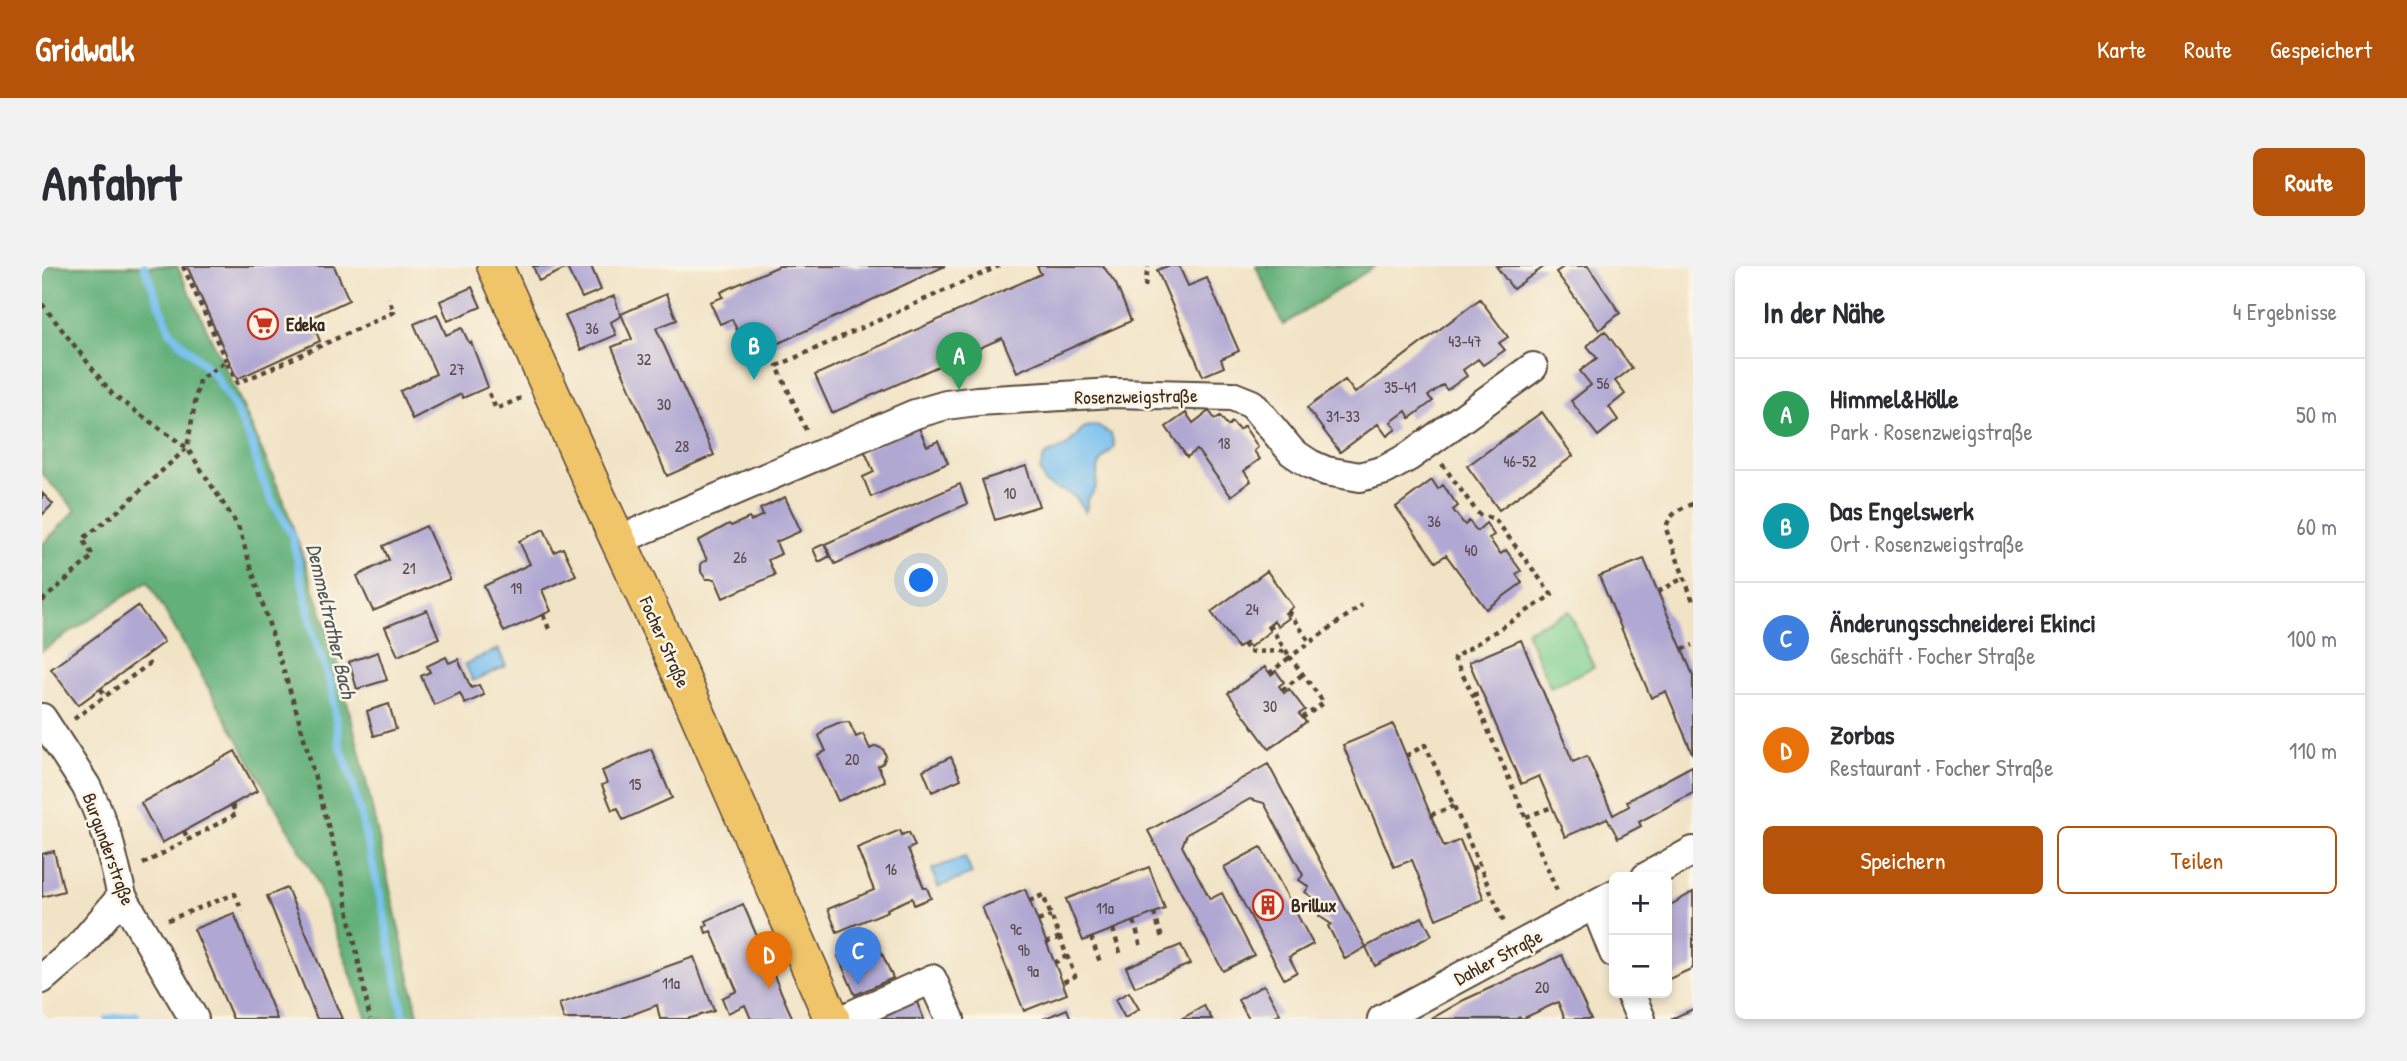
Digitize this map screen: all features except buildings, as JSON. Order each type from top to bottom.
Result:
[{"type":"main road","name":"Focher Straße","points":[[495,266],[676,663],[832,1019]]},
{"type":"street","name":"Rosenzweigstraße","points":[[618,540],[915,414],[946,405],[977,401],[1113,393],[1221,395],[1244,399],[1258,411],[1292,452],[1310,464],[1340,474],[1360,477],[1385,470],[1426,444],[1533,367]]},
{"type":"street","name":"Burgunderstraße","points":[[48,726],[95,805],[108,838],[120,887],[194,1019]]},
{"type":"street","points":[[1655,872],[1693,851]]},
{"type":"street","points":[[42,979],[79,947],[120,887]]},
{"type":"street","points":[[1605,900],[1611,935]]},
{"type":"street","name":"Dahler Straße","points":[[1382,1019],[1605,900]]},
{"type":"street","points":[[843,1019],[932,979],[950,1019]]},
{"type":"street","points":[[1632,998],[1641,1019]]},
{"type":"path","points":[[183,266],[237,383],[394,312],[387,298]]},
{"type":"path","points":[[817,454],[777,366],[999,266]]},
{"type":"path","points":[[1145,287],[1148,266]]},
{"type":"path","points":[[42,304],[113,395],[187,448],[238,526],[298,716],[340,869],[370,1019]]},
{"type":"path","points":[[42,601],[93,556],[83,539],[187,448],[199,380],[226,361]]},
{"type":"path","points":[[489,393],[496,409],[525,397]]},
{"type":"path","points":[[1426,444],[1477,512],[1495,519],[1552,595],[1454,658],[1473,695],[1570,919]]},
{"type":"path","points":[[1693,504],[1676,512],[1667,523],[1666,529],[1693,601]]},
{"type":"path","points":[[1658,592],[1683,578]]},
{"type":"path","points":[[1270,673],[1362,605]]},
{"type":"path","points":[[1289,611],[1310,642]]},
{"type":"path","points":[[543,615],[550,629]]},
{"type":"path","points":[[1269,625],[1324,703],[1302,718]]},
{"type":"path","points":[[1243,644],[1250,652],[1285,651]]},
{"type":"path","points":[[1682,649],[1693,645]]},
{"type":"path","points":[[48,726],[105,696],[149,664],[144,657]]},
{"type":"path","points":[[1282,690],[1303,674]]},
{"type":"path","points":[[101,689],[105,696]]},
{"type":"path","points":[[1473,695],[1482,692]]},
{"type":"path","points":[[1406,755],[1425,745],[1515,948]]},
{"type":"path","points":[[1500,757],[1508,753]]},
{"type":"path","points":[[120,887],[188,839],[236,814],[232,805]]},
{"type":"path","points":[[1431,815],[1454,806]]},
{"type":"path","points":[[1526,817],[1552,807]]},
{"type":"path","points":[[184,831],[188,839]]},
{"type":"path","points":[[1472,869],[1479,865]]},
{"type":"path","points":[[143,930],[235,894],[242,911]]},
{"type":"path","points":[[1029,901],[1043,895],[1076,976],[1062,983]]},
{"type":"path","points":[[1154,913],[1162,938]]},
{"type":"path","points":[[1038,921],[1051,916]]},
{"type":"path","points":[[1134,921],[1142,947]]},
{"type":"path","points":[[1114,929],[1121,956]]},
{"type":"path","points":[[1046,943],[1060,937]]},
{"type":"path","points":[[1091,937],[1101,965]]},
{"type":"path","points":[[1054,962],[1067,957]]},
{"type":"green space","points":[[42,266],[177,266],[284,501],[334,649],[419,1019],[367,1019],[315,876],[148,581],[42,651],[42,545],[76,510],[42,474]]},
{"type":"green space","points":[[1256,266],[1375,266],[1283,325]]},
{"type":"green space","points":[[1569,611],[1594,667],[1550,687],[1526,631]]},
{"type":"water","points":[[1095,425],[1111,434],[1114,446],[1099,465],[1096,487],[1087,500],[1085,512],[1072,495],[1045,483],[1040,470],[1044,456],[1068,445],[1083,428]]},
{"type":"water","points":[[498,649],[506,666],[473,681],[465,664]]},
{"type":"water","points":[[965,857],[972,874],[938,887],[932,869]]},
{"type":"waterway","name":"Demmeltrather Bach","points":[[144,266],[171,333],[214,374],[236,410],[252,444],[270,497],[292,535],[314,637],[331,685],[339,743],[352,780],[382,904],[404,1019]]},
{"type":"waterway","points":[[108,1019],[136,1015]]},
{"type":"place","name":"Edeka","points":[[263,324]]},
{"type":"place","name":"Das Engelswerk","points":[[754,380]]},
{"type":"place","name":"Himmel&Hölle","points":[[959,390]]},
{"type":"place","name":"Brillux","points":[[1268,905]]},
{"type":"place","name":"Änderungsschneiderei Ekinci","points":[[858,985]]},
{"type":"place","name":"Zorbas","points":[[769,989]]}]
